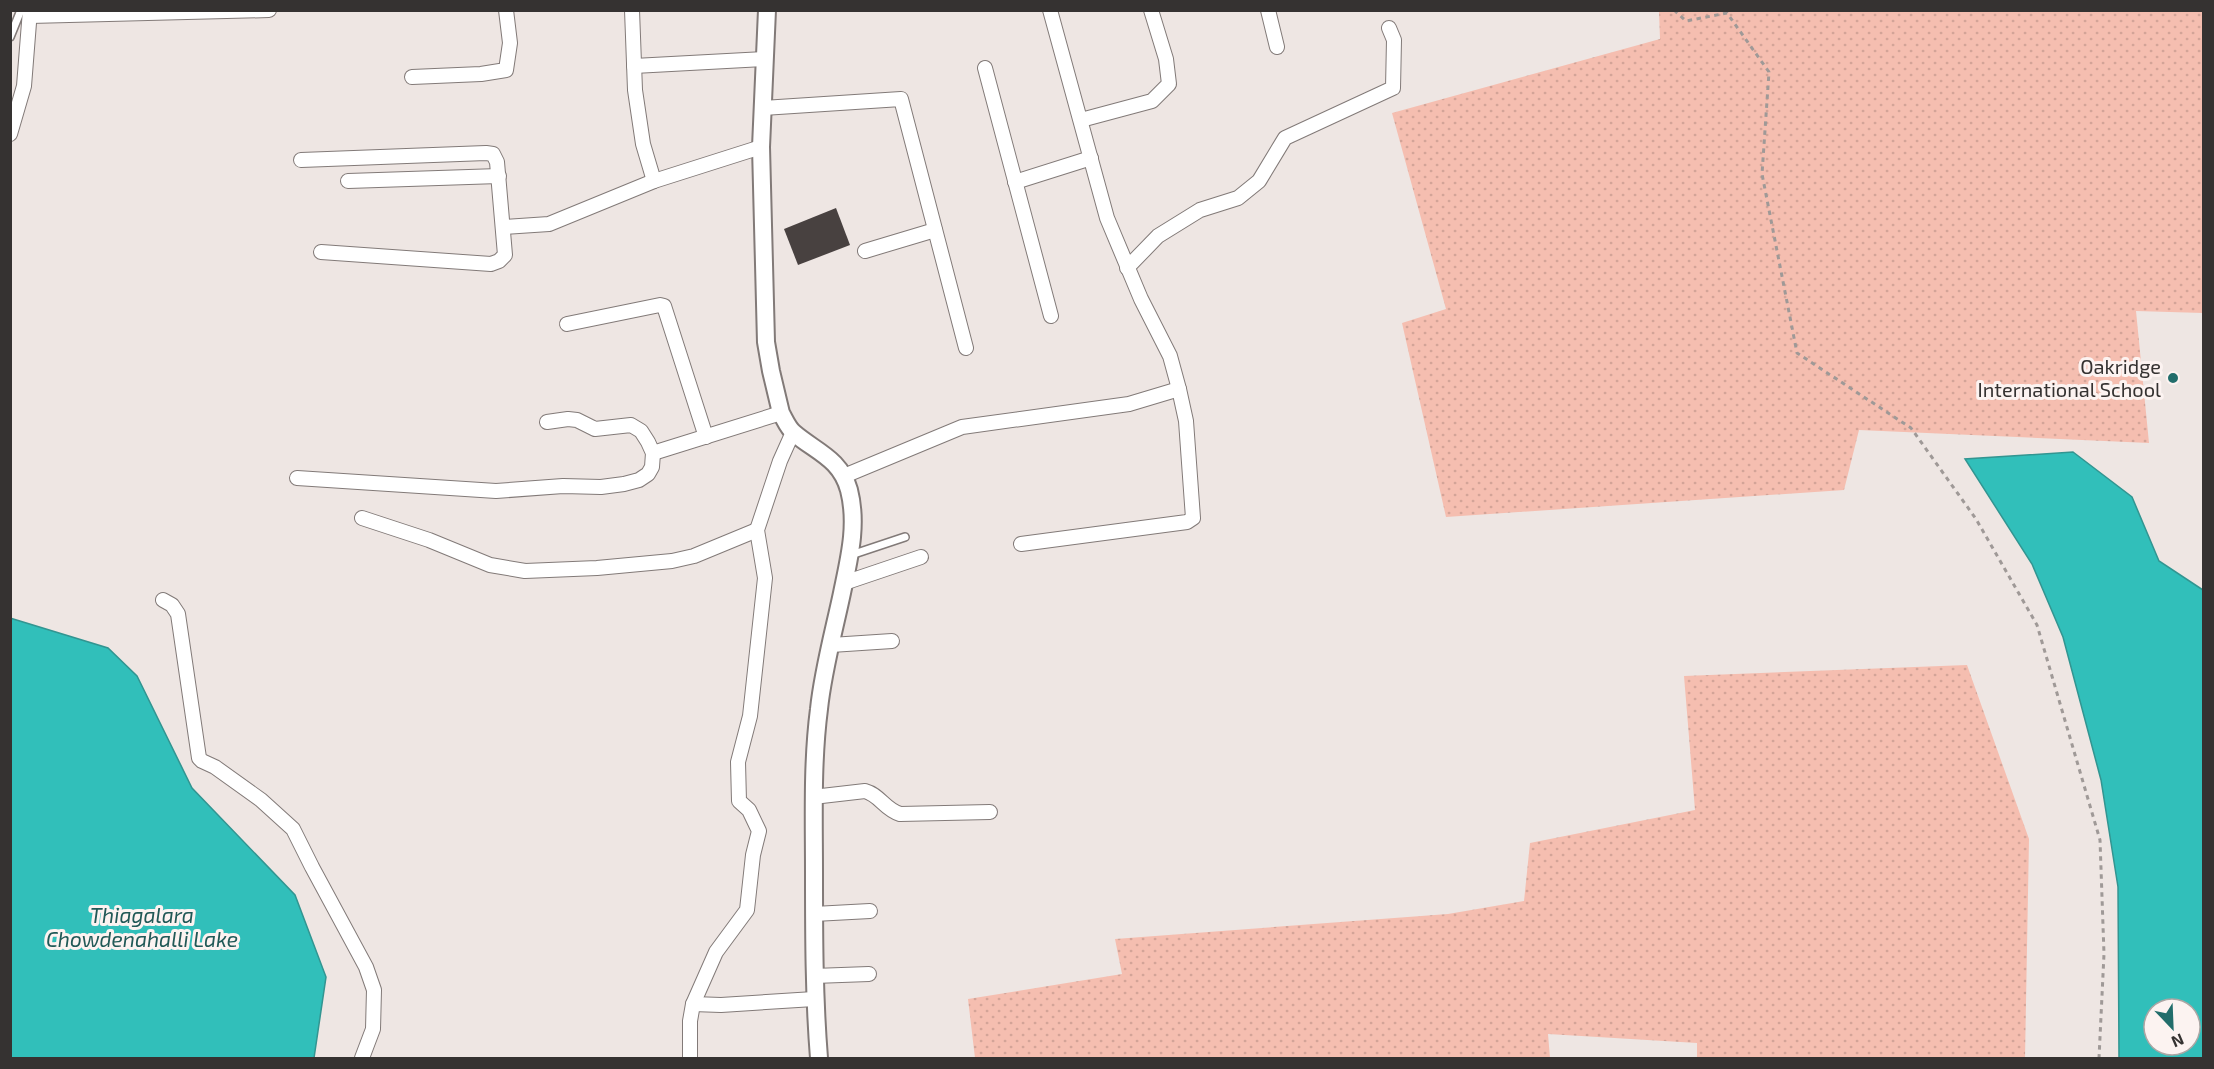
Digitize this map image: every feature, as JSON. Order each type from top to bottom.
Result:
[{"type":"street","points":[[10,134],[24,86],[27,12],[269,10]]},
{"type":"street","points":[[412,77],[481,74],[506,70],[510,43],[506,10]]},
{"type":"street","points":[[632,10],[634,66],[643,144],[654,181]]},
{"type":"street","points":[[767,10],[761,147],[766,342],[782,414],[793,432],[829,458],[844,476],[853,517],[850,555],[819,709],[813,797],[814,999],[819,1059]]},
{"type":"street","points":[[1021,544],[1191,520],[1191,468],[1186,421],[1170,356],[1127,268],[1107,218],[1050,10]]},
{"type":"street","points":[[1081,120],[1152,101],[1169,84],[1167,59],[1152,10]]},
{"type":"street","points":[[1268,10],[1277,47]]},
{"type":"street","points":[[1127,268],[1166,231],[1200,210],[1238,198],[1259,181],[1285,138],[1393,88],[1394,40],[1389,28]]},
{"type":"street","points":[[634,66],[765,59]]},
{"type":"street","points":[[984,68],[1051,316]]},
{"type":"street","points":[[763,108],[901,99],[966,348]]},
{"type":"street","points":[[504,227],[549,224],[654,181],[761,147]]},
{"type":"street","points":[[301,160],[486,153],[496,157],[504,227],[504,255],[499,261],[491,264],[321,252]]},
{"type":"street","points":[[1015,182],[1091,158]]},
{"type":"street","points":[[348,181],[499,176]]},
{"type":"street","points":[[866,250],[935,230]]},
{"type":"street","points":[[567,324],[664,306],[706,437]]},
{"type":"street","points":[[844,476],[962,427],[1129,404],[1179,389]]},
{"type":"street","points":[[653,453],[782,414]]},
{"type":"street","points":[[297,478],[496,491],[563,486],[601,487],[639,480],[648,474],[652,467],[653,453],[641,431],[631,425],[595,429],[577,420],[547,422]]},
{"type":"street","points":[[690,1059],[690,1021],[693,1004],[716,952],[747,910],[753,855],[759,831],[749,810],[739,801],[738,762],[750,716],[765,578],[757,530],[780,461],[793,432]]},
{"type":"street","points":[[362,518],[429,540],[490,565],[525,571],[597,568],[672,561],[694,556],[757,530]]},
{"type":"street","points":[[844,583],[921,557]]},
{"type":"street","points":[[163,600],[172,605],[178,614],[199,758],[261,800],[293,829],[366,967],[374,990],[373,1029],[362,1059]]},
{"type":"street","points":[[831,645],[892,641]]},
{"type":"street","points":[[813,797],[865,791],[873,793],[891,811],[900,814],[990,812]]},
{"type":"street","points":[[814,914],[870,911]]},
{"type":"street","points":[[814,976],[869,974]]},
{"type":"street","points":[[693,1004],[721,1005],[814,999]]},
{"type":"lane","points":[[10,37],[27,12]]},
{"type":"lane","points":[[850,555],[905,537]]},
{"type":"path","points":[[1674,10],[1686,21],[1727,13],[1768,72],[1762,174],[1797,353],[1911,428],[1976,519],[2037,625],[2100,840],[2104,954],[2099,1059]]},
{"type":"shaded area","points":[[1659,11],[2203,11],[2203,313],[2136,311],[2149,443],[1859,430],[1844,490],[1446,517],[1402,323],[1446,309],[1392,113],[1660,39]]},
{"type":"shaded area","points":[[1967,665],[2029,839],[2025,1058],[1697,1058],[1697,1043],[1548,1034],[1550,1058],[975,1058],[968,999],[1122,974],[1115,939],[1448,914],[1524,901],[1530,843],[1695,810],[1684,676]]},
{"type":"water","points":[[2073,452],[2132,497],[2159,561],[2203,590],[2203,1058],[2119,1058],[2118,887],[2101,780],[2063,637],[2032,564],[1965,459]]},
{"type":"water","name":"Thiagalara Chowdenahalli Lake","points":[[10,618],[108,648],[137,676],[192,788],[295,895],[326,977],[314,1058],[11,1058]]},
{"type":"building","points":[[836,208],[850,245],[798,265],[784,229]]},
{"type":"place","name":"Oakridge International School","points":[[2173,378]]}]
